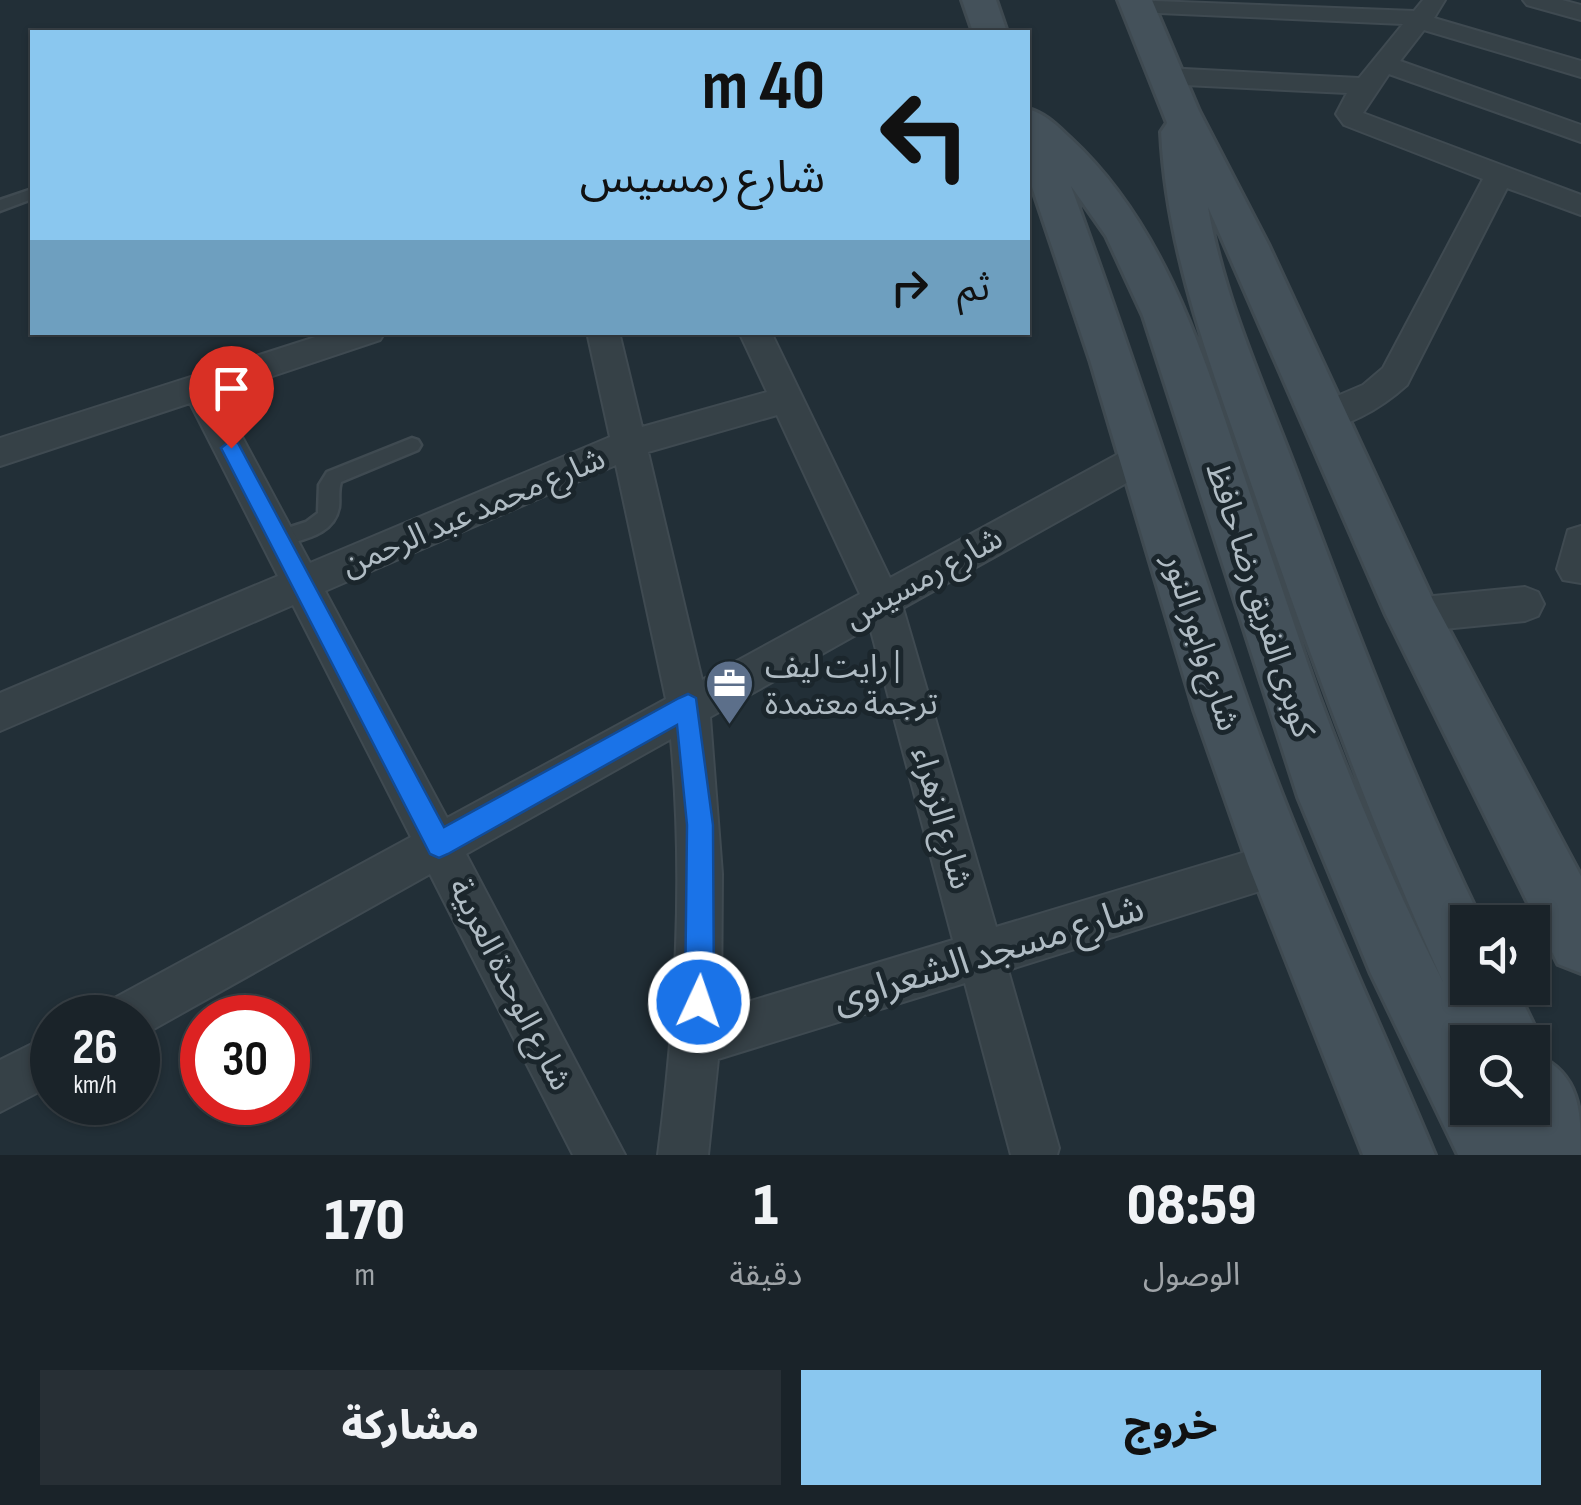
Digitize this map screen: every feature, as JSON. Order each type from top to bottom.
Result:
[{"type":"main road","points":[[979,0],[989,30]]},
{"type":"main road","points":[[1136,3],[1173,93],[1248,246],[1321,417],[1413,615],[1581,941]]},
{"type":"main road","name":"كوبرى الفريق رضا حافظ","points":[[1173,93],[1184,189],[1204,280],[1321,692],[1358,869],[1450,1064]]},
{"type":"main road","name":"كوبرى الفريق رضا حافظ","points":[[1030,123],[1064,151],[1128,232],[1321,692],[1397,809],[1450,925]]},
{"type":"main road","name":"شارع وابور النور","points":[[1030,126],[1082,268],[1222,710],[1279,864],[1400,1155]]},
{"type":"main road","points":[[1550,1120],[1570,1155]]},
{"type":"main road","name":"كوبرى الفريق رضا حافظ","points":[[1480,1125],[1496,1155]]},
{"type":"street","points":[[1392,0],[1581,68]]},
{"type":"street","points":[[1535,0],[1581,13]]},
{"type":"street","points":[[1136,3],[1428,10]]},
{"type":"street","points":[[1428,10],[1349,109],[1353,119],[1581,206]]},
{"type":"street","points":[[1384,64],[1581,134]]},
{"type":"street","points":[[1173,93],[1367,86]]},
{"type":"street","points":[[1321,417],[1375,394],[1395,376],[1499,176]]},
{"type":"street","points":[[0,452],[360,335]]},
{"type":"street","points":[[604,335],[688,706],[700,825],[697,1040],[683,1155]]},
{"type":"street","name":"شارع الزهراء","points":[[756,335],[882,600],[1034,1148]]},
{"type":"street","name":"شارع الوحدة العربية","points":[[199,388],[600,1155]]},
{"type":"street","name":"شارع محمد عبد الرحمن","points":[[0,712],[628,444],[787,398]]},
{"type":"street","name":"شارع رمسيس","points":[[160,999],[1142,456]]},
{"type":"street","points":[[1413,615],[1524,604]]},
{"type":"street","name":"شارع مسجد الشعراوى","points":[[697,1040],[1279,864]]},
{"type":"street","points":[[0,1087],[30,1070]]},
{"type":"lane","points":[[0,206],[30,195]]},
{"type":"lane","points":[[279,539],[326,519],[332,508],[328,485],[334,477],[412,446]]},
{"type":"place","name":"رايت ليف | ترجمة معتمدة","points":[[730,726]]},
{"type":"route","points":[[231,448],[439,845],[688,706],[700,825],[699,1002]]}]
